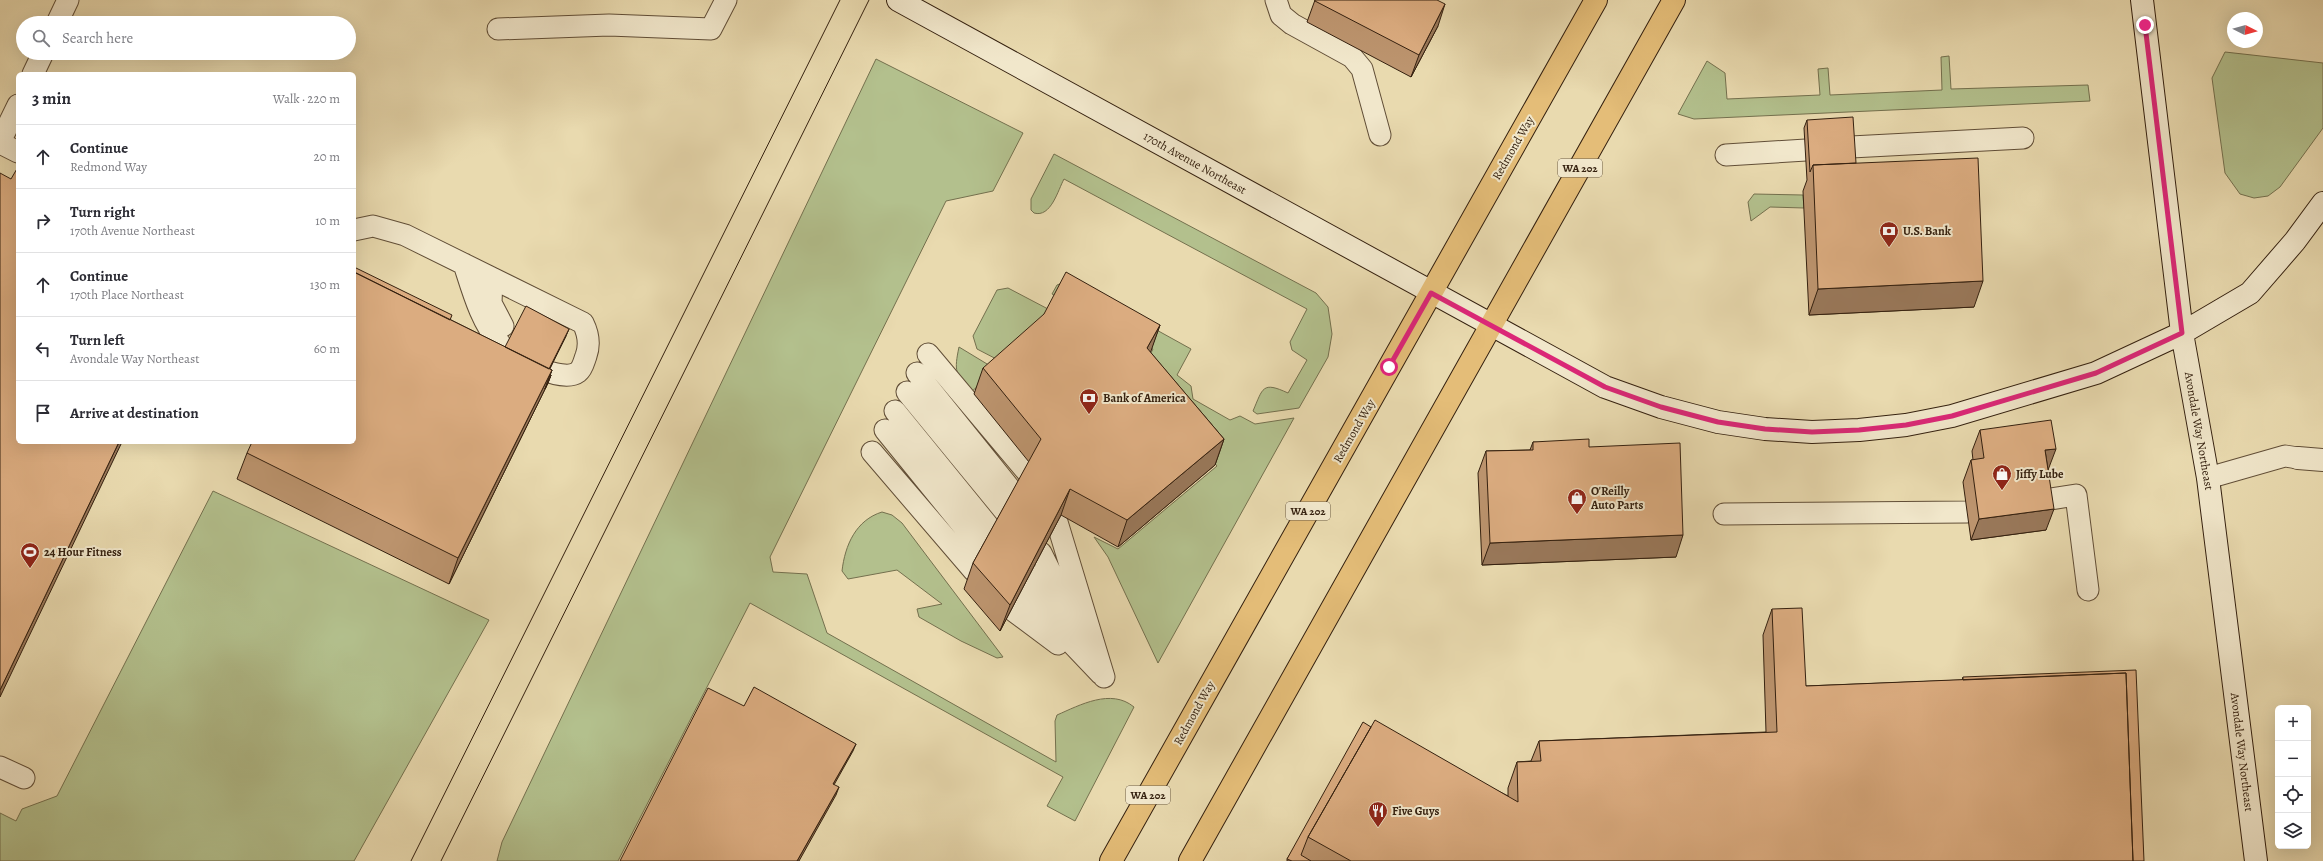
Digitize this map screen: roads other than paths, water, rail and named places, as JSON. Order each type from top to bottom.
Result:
[{"type":"main road","name":"Redmond Way","points":[[1111,861],[1596,0]]},
{"type":"main road","name":"WA 202","points":[[1190,861],[1492,326],[1671,3]]},
{"type":"street","name":"170th Avenue Northeast","points":[[898,0],[1605,387],[1661,407],[1718,422],[1765,429],[1812,432],[1859,430],[1898,426],[1952,416],[2096,373],[2182,333],[2250,293],[2295,241],[2323,203]]},
{"type":"street","name":"Avondale Way Northeast","points":[[2142,0],[2182,333],[2208,478],[2256,861]]},
{"type":"street","points":[[2298,458],[2323,460]]},
{"type":"lane","points":[[60,16],[68,0]]},
{"type":"lane","points":[[498,30],[609,25],[711,29],[726,0]]},
{"type":"lane","points":[[1276,0],[1281,15],[1292,24],[1352,57],[1362,69],[1380,135]]},
{"type":"lane","points":[[34,72],[40,60]]},
{"type":"lane","points":[[16,109],[0,142],[16,151]]},
{"type":"lane","points":[[1851,147],[2023,138]]},
{"type":"lane","points":[[1726,155],[1806,150]]},
{"type":"lane","points":[[356,230],[372,226],[405,235],[492,278],[586,328]]},
{"type":"lane","points":[[464,264],[486,323],[502,346],[523,360],[552,374],[572,375],[579,371],[583,365],[587,352],[586,328]]},
{"type":"lane","points":[[492,278],[491,303],[505,330],[519,341],[562,362],[572,361],[581,353],[586,328]]},
{"type":"lane","points":[[928,354],[1028,473]]},
{"type":"lane","points":[[917,373],[1016,496]]},
{"type":"lane","points":[[907,392],[1006,514]]},
{"type":"lane","points":[[895,411],[995,534]]},
{"type":"lane","points":[[885,430],[985,553]]},
{"type":"lane","points":[[872,452],[974,571]]},
{"type":"lane","points":[[2208,478],[2285,456],[2298,458]]},
{"type":"lane","points":[[1724,514],[1967,512],[2076,495],[2088,590]]},
{"type":"lane","points":[[1104,677],[1049,537],[1104,677]]},
{"type":"lane","points":[[1104,677],[1022,592],[1104,677]]},
{"type":"lane","points":[[0,767],[24,778]]},
{"type":"tram line","points":[[411,861],[840,0]]},
{"type":"tram line","points":[[441,861],[869,0]]},
{"type":"place","name":"U.S. Bank","points":[[1889,248]]},
{"type":"place","name":"Bank of America","points":[[1089,415]]},
{"type":"place","name":"Jiffy Lube","points":[[2002,491]]},
{"type":"place","name":"O'Reilly Auto Parts","points":[[1577,515]]},
{"type":"place","name":"24 Hour Fitness","points":[[30,569]]},
{"type":"place","name":"Five Guys","points":[[1378,828]]}]
